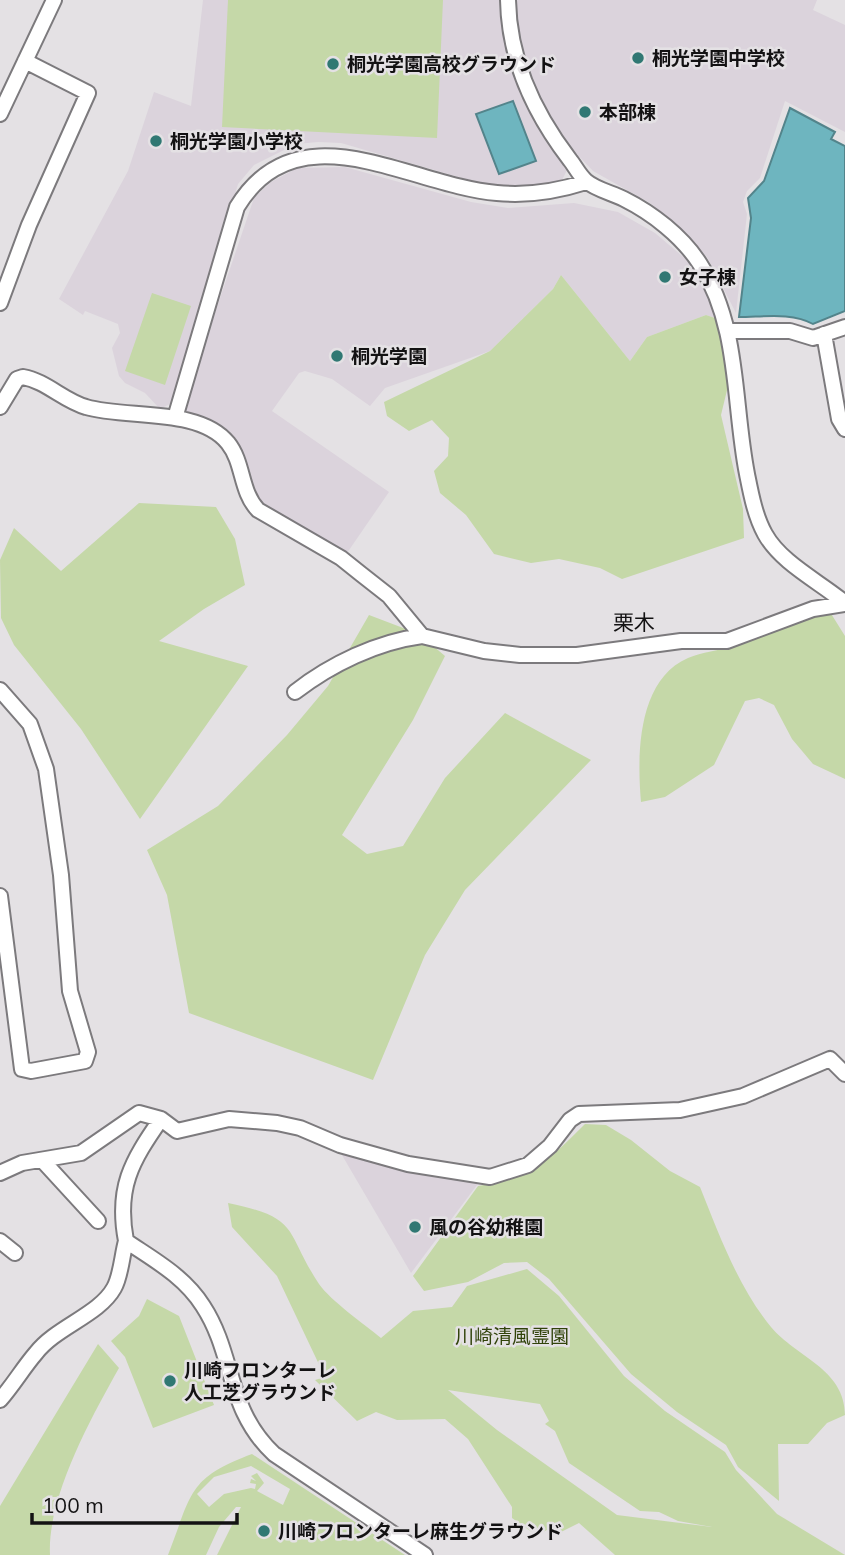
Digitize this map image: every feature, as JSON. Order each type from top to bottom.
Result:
[{"type":"street","points":[[0,114],[54,0]]},
{"type":"street","points":[[508,0],[514,48],[537,113],[586,182],[626,200],[675,234],[698,261],[711,284],[727,331],[743,456],[757,515],[765,535],[778,551],[845,604]]},
{"type":"street","points":[[0,303],[29,225],[88,93],[25,61]]},
{"type":"street","points":[[175,418],[237,207],[254,184],[267,173],[299,157],[335,155],[362,159],[443,183],[496,193],[563,189],[586,182]]},
{"type":"street","points":[[727,331],[790,331],[813,338],[845,327]]},
{"type":"street","points":[[824,334],[839,419],[845,429]]},
{"type":"street","points":[[0,407],[17,379],[23,377],[75,404],[99,411],[194,422],[228,442],[237,460],[249,501],[258,510],[351,566],[389,596],[422,636]]},
{"type":"street","points":[[295,692],[316,676],[392,640],[422,636],[484,651],[520,656],[577,654],[681,642],[727,642],[813,609],[845,604]]},
{"type":"street","points":[[0,690],[30,724],[46,769],[61,875],[70,991],[88,1052],[85,1061],[31,1071],[22,1069],[0,896]]},
{"type":"street","points":[[0,1173],[13,1166],[81,1153],[139,1113],[161,1119],[177,1131],[229,1119],[277,1123],[300,1128],[340,1145],[408,1164],[490,1177],[528,1165],[550,1146],[570,1120],[579,1114],[680,1110],[743,1096],[830,1059],[845,1074]]},
{"type":"street","points":[[0,1400],[27,1369],[35,1353],[67,1324],[86,1317],[114,1289],[125,1241],[121,1216],[126,1176],[137,1154],[161,1119]]},
{"type":"street","points":[[42,1160],[98,1221]]},
{"type":"street","points":[[0,1241],[15,1253]]},
{"type":"street","points":[[125,1241],[169,1269],[186,1284],[204,1307],[238,1403],[255,1436],[274,1454],[425,1555]]},
{"type":"shaded area","points":[[203,0],[501,0],[510,63],[521,97],[545,140],[568,168],[562,180],[555,184],[493,187],[341,143],[318,142],[296,144],[254,165],[238,184],[172,403],[160,409],[145,393],[125,383],[119,376],[112,348],[120,333],[118,324],[85,311],[83,315],[59,299],[128,171],[154,92],[191,106]]},
{"type":"shaded area","points":[[514,0],[817,0],[813,10],[845,25],[845,132],[785,101],[760,178],[747,191],[743,202],[747,214],[736,313],[707,257],[680,229],[650,203],[593,171],[554,130],[539,106],[520,46]]},
{"type":"shaded area","name":"桐光学園","points":[[345,167],[471,202],[508,208],[574,203],[618,212],[655,233],[688,261],[715,307],[718,319],[706,315],[647,337],[630,361],[561,275],[553,289],[490,351],[385,388],[370,406],[332,379],[305,371],[299,373],[272,411],[389,492],[347,553],[256,501],[245,461],[182,410],[254,198],[271,182],[297,168]]},
{"type":"shaded area","name":"風の谷幼稚園","points":[[339,1150],[480,1181],[411,1273]]},
{"type":"green space","name":"桐光学園高校グラウンド","points":[[228,0],[443,0],[437,138],[222,127]]},
{"type":"green space","points":[[561,275],[630,361],[647,337],[706,315],[718,319],[728,386],[721,415],[743,509],[744,538],[622,579],[600,568],[559,559],[531,563],[494,554],[466,515],[440,493],[434,471],[448,456],[449,438],[432,420],[409,431],[387,416],[384,402],[490,351],[553,289]]},
{"type":"green space","points":[[152,293],[191,306],[165,385],[125,371]]},
{"type":"green space","points":[[139,503],[216,507],[235,539],[245,585],[204,609],[159,641],[248,666],[140,819],[81,729],[14,645],[1,618],[0,560],[14,528],[61,571]]},
{"type":"green space","points":[[830,612],[845,636],[845,779],[813,764],[792,739],[774,705],[759,698],[745,701],[714,765],[665,797],[641,802],[639,763],[644,721],[659,683],[671,669],[693,656],[728,647],[793,622]]},
{"type":"green space","points":[[369,615],[419,634],[445,656],[413,720],[342,835],[367,854],[403,846],[445,778],[505,713],[591,760],[465,890],[425,955],[373,1080],[189,1013],[167,895],[147,850],[218,806],[287,735],[328,686]]},
{"type":"green space","points":[[585,1124],[606,1125],[631,1140],[670,1171],[700,1187],[730,1260],[759,1311],[781,1338],[817,1365],[837,1386],[843,1399],[845,1415],[827,1423],[808,1444],[778,1444],[779,1501],[738,1467],[726,1445],[677,1412],[631,1374],[549,1279],[527,1262],[504,1263],[468,1282],[424,1291],[413,1276],[478,1186],[512,1178],[538,1166]]},
{"type":"green space","name":"川崎清風霊園","points":[[228,1203],[252,1209],[280,1221],[288,1229],[324,1291],[381,1338],[413,1311],[452,1307],[467,1286],[527,1269],[559,1296],[624,1376],[665,1411],[725,1452],[736,1470],[777,1514],[845,1555],[615,1555],[579,1523],[559,1533],[547,1530],[536,1535],[512,1518],[512,1507],[468,1439],[445,1419],[397,1420],[376,1412],[357,1421],[315,1380],[325,1377],[277,1276],[232,1227]],"holes":[[[448,1390],[540,1404],[549,1421],[545,1424],[555,1431],[569,1463],[640,1511],[659,1512],[678,1521],[712,1527],[617,1515],[497,1430]]]},
{"type":"green space","name":"川崎フロンターレ 人工芝グラウンド","points":[[147,1299],[179,1316],[214,1405],[153,1428],[125,1357],[111,1341],[139,1316]]},
{"type":"green space","points":[[98,1344],[119,1368],[84,1434],[63,1484],[51,1532],[50,1555],[0,1555],[0,1506]]},
{"type":"green space","points":[[252,1454],[405,1555],[217,1555],[241,1507],[236,1507],[219,1527],[206,1555],[168,1555],[195,1491],[203,1480]],"holes":[[[251,1466],[290,1489],[283,1505],[257,1491],[264,1483],[257,1473],[251,1476],[256,1481],[251,1479],[250,1483],[256,1484],[255,1489],[224,1494],[209,1507],[197,1494],[214,1477]]]},
{"type":"water","points":[[513,101],[536,161],[499,174],[476,114]]},
{"type":"water","points":[[790,108],[835,132],[831,139],[845,146],[845,311],[813,324],[787,317],[739,317],[751,218],[748,198],[764,181]]},
{"type":"place","name":"桐光学園中学校","points":[[638,58]]},
{"type":"place","name":"桐光学園高校グラウンド","points":[[333,64]]},
{"type":"place","name":"本部棟","points":[[585,112]]},
{"type":"place","name":"桐光学園小学校","points":[[156,141]]},
{"type":"place","name":"女子棟","points":[[665,277]]},
{"type":"place","name":"桐光学園","points":[[337,356]]},
{"type":"place","name":"風の谷幼稚園","points":[[415,1227]]},
{"type":"place","name":"川崎フロンターレ 人工芝グラウンド","points":[[170,1381]]},
{"type":"place","name":"川崎フロンターレ麻生グラウンド","points":[[264,1531]]},
{"type":"district","name":"栗木","points":[[634,623]]}]
